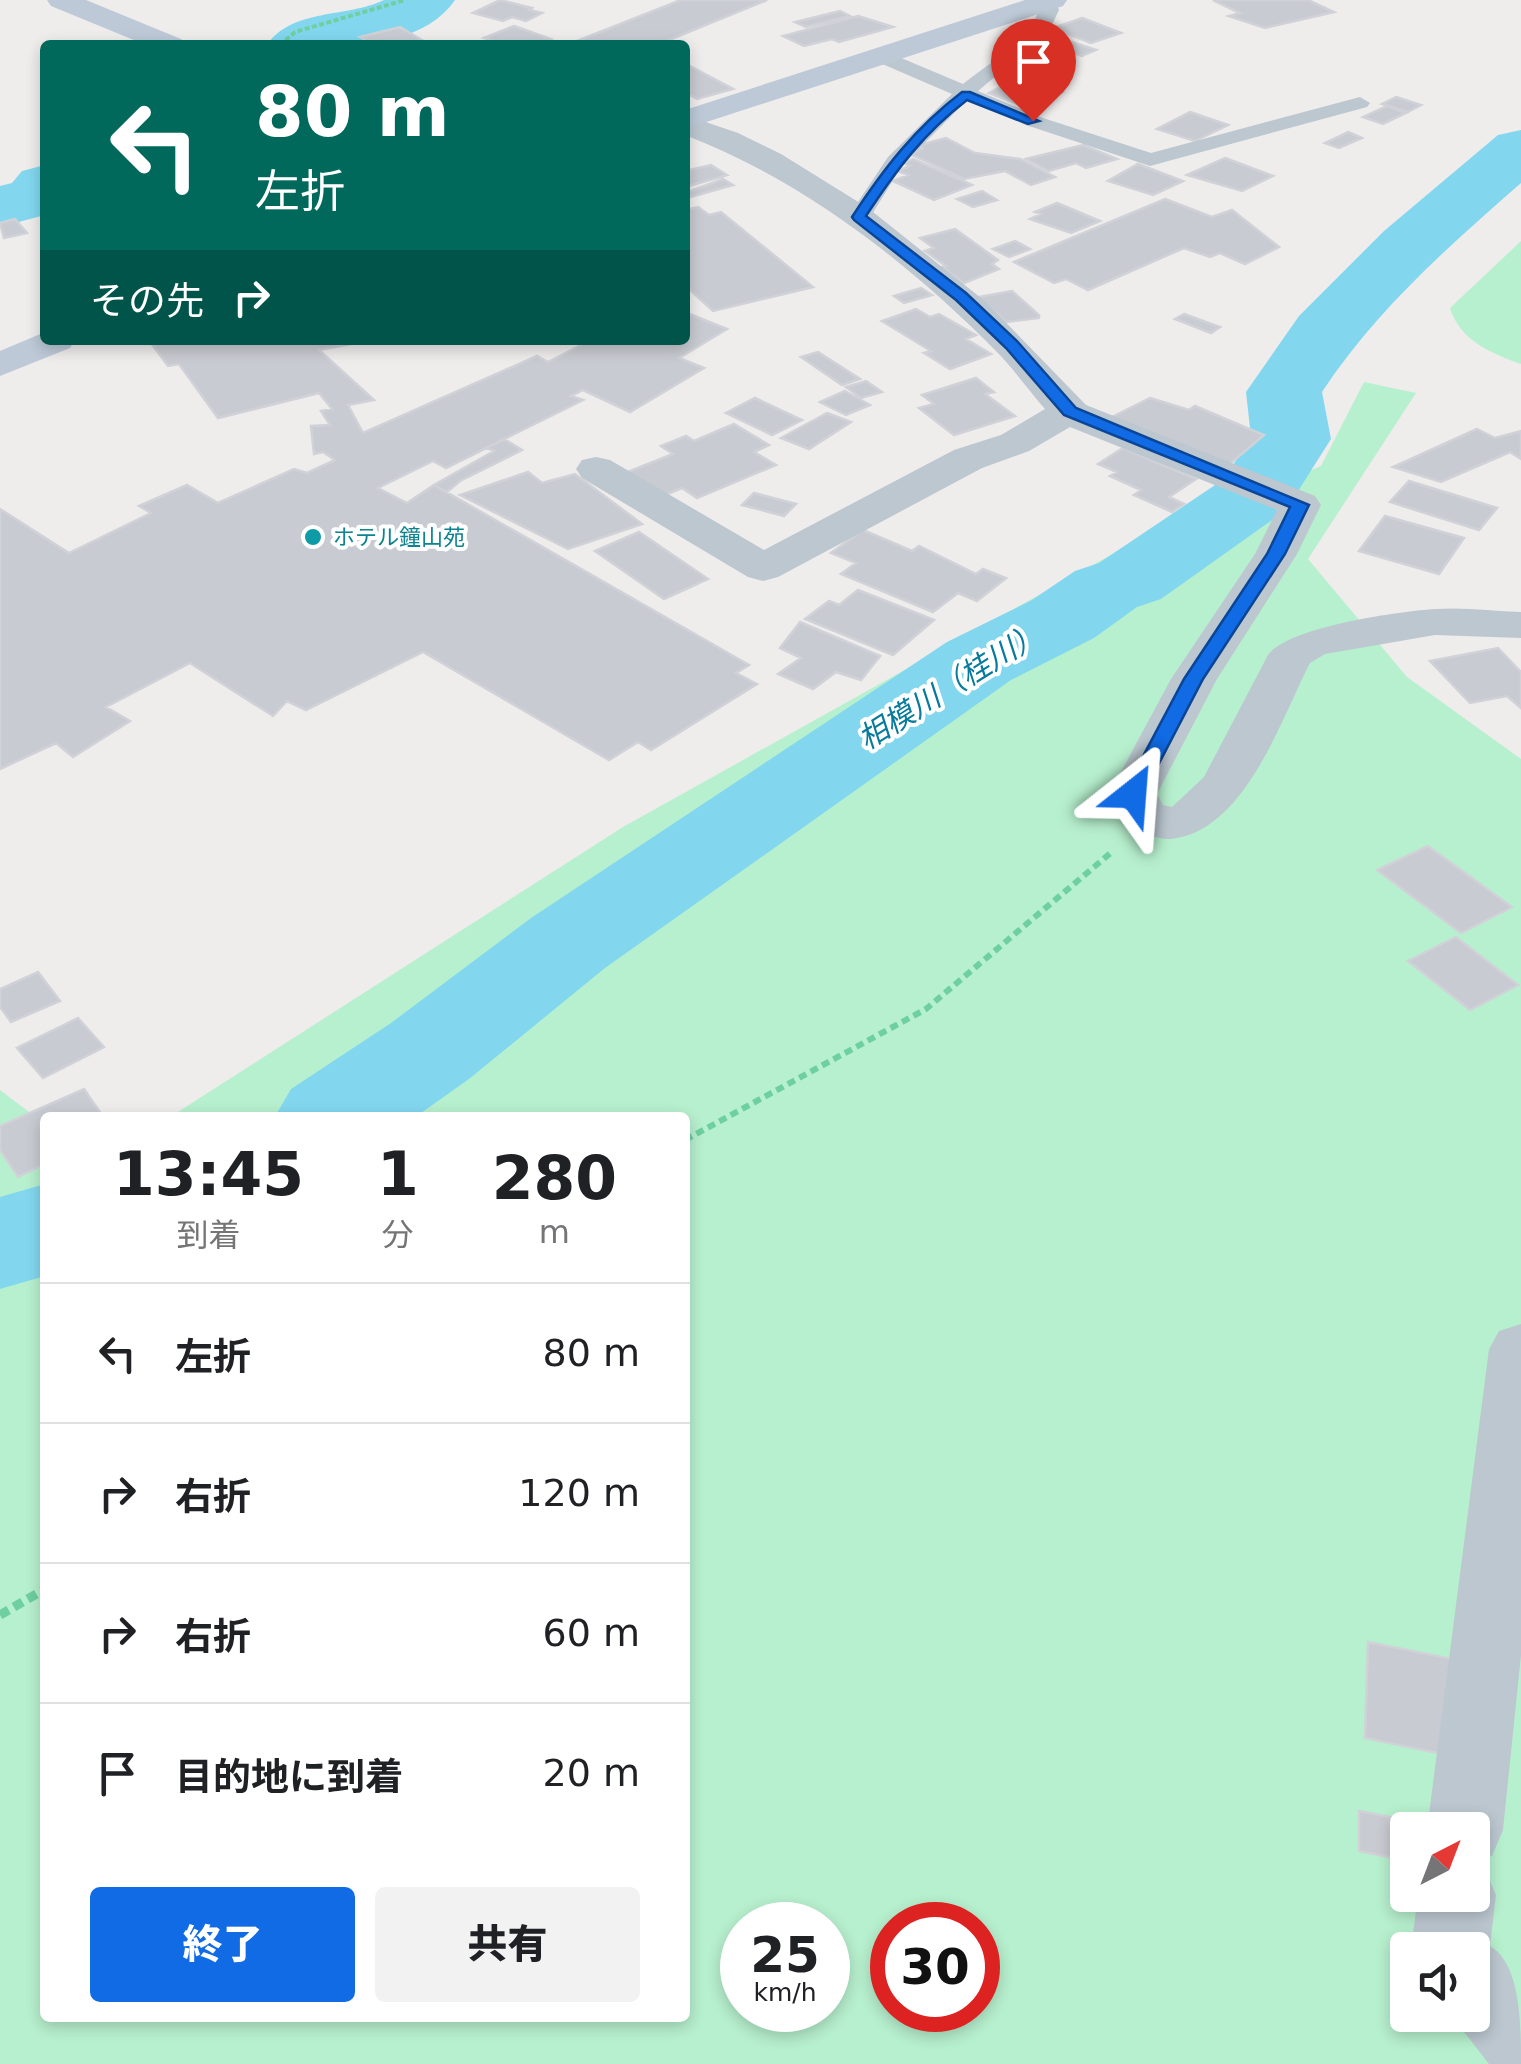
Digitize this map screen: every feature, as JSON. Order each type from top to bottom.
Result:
[{"type":"street","points":[[61,0],[159,40]]},
{"type":"street","points":[[690,120],[1050,1]]},
{"type":"street","points":[[690,124],[801,181],[859,217],[961,296],[1012,345],[1070,412],[1300,505],[1276,554],[1194,679],[1133,794],[1144,814],[1168,824],[1188,818],[1224,786],[1291,656],[1312,643],[1435,622],[1521,626]]},
{"type":"street","points":[[0,365],[46,345]]},
{"type":"street","points":[[596,470],[763,568],[968,459],[1016,443],[1070,412]]},
{"type":"street","points":[[1467,1812],[1521,1350]]},
{"type":"street","points":[[1490,2000],[1521,2039]]},
{"type":"lane","points":[[859,217],[894,162],[927,125],[1042,26],[1050,1]]},
{"type":"lane","points":[[880,56],[966,94],[1150,160],[1360,102]]},
{"type":"path","points":[[286,40],[295,32],[404,0]]},
{"type":"path","points":[[690,1137],[926,1009],[1122,843],[1144,814]]},
{"type":"path","points":[[3,1610],[40,1592]]},
{"type":"green space","points":[[1521,241],[1521,364],[1469,337],[1450,308]]},
{"type":"green space","points":[[1364,382],[1416,393],[1308,559],[1407,677],[1521,759],[1521,2064],[0,2064],[0,1090],[40,1120],[40,2022],[690,2022],[690,1112],[178,1112],[623,827],[1116,552],[1321,466]]},
{"type":"building","points":[[500,0],[542,13],[526,21],[512,17],[503,21],[473,13]]},
{"type":"building","points":[[681,0],[767,0],[669,40],[580,40]]},
{"type":"building","points":[[1213,0],[1308,0],[1334,12],[1265,28],[1229,16],[1240,13]]},
{"type":"building","points":[[840,11],[850,16],[806,27],[795,22]]},
{"type":"building","points":[[858,16],[893,27],[839,42],[832,39],[804,46],[783,36]]},
{"type":"building","points":[[1082,18],[1121,33],[1091,43],[1053,28]]},
{"type":"building","points":[[514,26],[551,39],[490,40],[484,38]]},
{"type":"building","points":[[400,27],[422,40],[365,40],[360,37]]},
{"type":"building","points":[[1050,35],[1096,50],[1082,56],[1036,40]]},
{"type":"building","points":[[1035,59],[1068,69],[1038,80],[1009,69]]},
{"type":"building","points":[[690,66],[733,89],[697,99],[690,95]]},
{"type":"building","points":[[1013,80],[1039,90],[1046,86],[1062,92],[1026,107],[989,93]]},
{"type":"building","points":[[1396,97],[1421,105],[1408,112],[1382,104]]},
{"type":"building","points":[[1387,106],[1406,113],[1383,124],[1363,117]]},
{"type":"building","points":[[1190,112],[1228,125],[1195,141],[1157,129]]},
{"type":"building","points":[[1348,132],[1362,138],[1339,148],[1325,143]]},
{"type":"building","points":[[946,138],[975,153],[1020,159],[1055,177],[1031,185],[1005,171],[964,179],[910,154],[923,148],[920,145]]},
{"type":"building","points":[[1083,145],[1117,159],[1086,168],[1076,163],[1049,171],[1026,159]]},
{"type":"building","points":[[1225,158],[1273,176],[1242,191],[1187,175]]},
{"type":"building","points":[[913,159],[972,185],[934,200],[893,181],[908,175],[898,171],[910,166],[904,163]]},
{"type":"building","points":[[1138,164],[1183,181],[1153,195],[1108,181]]},
{"type":"building","points":[[711,165],[727,175],[690,186],[690,170]]},
{"type":"building","points":[[723,179],[733,185],[691,197],[690,191]]},
{"type":"building","points":[[982,191],[997,200],[973,207],[957,199]]},
{"type":"building","points":[[1165,199],[1212,217],[1232,210],[1279,247],[1245,264],[1220,253],[1210,257],[1184,248],[1088,290],[1066,279],[1054,283],[1014,262]]},
{"type":"building","points":[[1057,203],[1100,221],[1071,233],[1030,219],[1041,214],[1035,212]]},
{"type":"building","points":[[698,207],[709,215],[721,212],[813,287],[713,311],[690,290],[690,209]]},
{"type":"building","points":[[15,219],[27,233],[4,238],[0,223]]},
{"type":"building","points":[[955,229],[998,260],[992,264],[999,269],[964,283],[925,251],[934,248],[920,238]]},
{"type":"building","points":[[1015,241],[1030,249],[1009,257],[993,249]]},
{"type":"building","points":[[921,288],[932,295],[904,303],[894,296]]},
{"type":"building","points":[[1012,291],[1039,318],[1006,322],[979,297]]},
{"type":"building","points":[[916,309],[930,317],[939,314],[976,335],[966,339],[991,354],[950,369],[924,353],[931,351],[882,321]]},
{"type":"building","name":"ホテル鐘山苑","points":[[690,314],[727,329],[679,358],[704,368],[630,412],[583,390],[571,396],[583,400],[446,468],[433,461],[378,488],[407,503],[434,485],[749,665],[736,673],[757,684],[651,750],[638,742],[609,760],[423,652],[306,710],[287,701],[273,716],[190,663],[106,707],[130,721],[73,757],[56,743],[0,769],[0,509],[69,553],[151,513],[139,506],[187,485],[218,503],[294,469],[307,473],[335,460],[323,452],[314,454],[311,426],[330,425],[321,411],[332,409],[319,393],[218,418],[179,364],[168,366],[152,345],[346,345],[319,350],[374,400],[348,405],[363,433],[537,356],[548,362],[581,345],[690,345]]},
{"type":"building","points":[[1184,314],[1220,327],[1211,333],[1175,319]]},
{"type":"building","points":[[818,352],[860,379],[842,385],[801,357]]},
{"type":"building","points":[[976,378],[994,392],[985,394],[1015,416],[954,435],[919,408],[934,404],[922,395]]},
{"type":"building","points":[[866,381],[882,392],[861,398],[846,387]]},
{"type":"building","points":[[845,391],[870,405],[846,415],[820,402]]},
{"type":"building","points":[[755,398],[802,420],[772,435],[726,413]]},
{"type":"building","points":[[1150,398],[1189,410],[1195,406],[1264,435],[1226,467],[1106,420]]},
{"type":"building","points":[[827,413],[851,422],[809,449],[781,438]]},
{"type":"building","points":[[734,424],[769,445],[754,452],[776,465],[697,498],[682,488],[660,497],[625,473],[673,454],[661,446],[686,436],[694,441]]},
{"type":"building","points":[[1477,429],[1495,438],[1521,431],[1521,459],[1510,452],[1441,482],[1393,467]]},
{"type":"building","points":[[504,439],[522,450],[460,481],[447,492],[434,485],[494,451],[487,448]]},
{"type":"building","points":[[1123,448],[1196,479],[1169,497],[1184,504],[1172,512],[1134,495],[1141,490],[1110,476],[1117,472],[1098,464]]},
{"type":"building","points":[[528,472],[542,483],[575,474],[642,524],[568,549],[460,495]]},
{"type":"building","points":[[1409,481],[1497,508],[1479,530],[1390,502]]},
{"type":"building","points":[[754,493],[796,504],[784,516],[742,505]]},
{"type":"building","points":[[1385,516],[1464,538],[1439,574],[1359,551]]},
{"type":"building","points":[[863,530],[912,551],[919,546],[976,574],[983,569],[1006,578],[977,601],[958,593],[933,612],[841,574],[856,563],[831,553]]},
{"type":"building","points":[[639,532],[708,579],[664,599],[595,551]]},
{"type":"building","points":[[858,590],[934,620],[893,655],[805,619],[829,601],[839,605]]},
{"type":"building","points":[[800,622],[880,656],[861,680],[836,672],[813,689],[778,674],[801,658],[780,648]]},
{"type":"building","points":[[1498,648],[1521,672],[1521,708],[1507,696],[1470,703],[1430,661]]},
{"type":"building","points":[[1428,846],[1512,907],[1461,933],[1377,870]]},
{"type":"building","points":[[1456,937],[1518,985],[1470,1010],[1408,961]]},
{"type":"building","points":[[38,972],[60,1001],[11,1022],[0,1007],[0,989]]},
{"type":"building","points":[[78,1018],[104,1047],[43,1078],[17,1048]]},
{"type":"building","points":[[84,1089],[100,1112],[40,1112],[40,1166],[18,1177],[0,1150],[0,1126]]},
{"type":"building","points":[[1368,1642],[1457,1660],[1457,1757],[1365,1738]]},
{"type":"building","points":[[1359,1811],[1390,1817],[1390,1857],[1359,1851]]},
{"type":"waterway","points":[[304,40],[324,32],[382,22],[427,0]]},
{"type":"waterway","name":"相模川（桂川）","points":[[340,1112],[430,1051],[568,943],[979,661],[1063,619],[1106,589],[1130,581],[1257,493],[1272,463],[1291,439],[1284,392],[1325,332],[1408,246],[1521,149]]},
{"type":"waterway","points":[[0,207],[36,197],[40,192]]},
{"type":"waterway","name":"相模川（桂川）","points":[[0,1243],[40,1231]]},
{"type":"place","name":"ホテル鐘山苑","points":[[313,537]]},
{"type":"route","points":[[1033,121],[966,94],[927,125],[894,162],[859,217],[961,296],[1012,345],[1070,412],[1300,505],[1276,554],[1194,679],[1133,794]]}]
